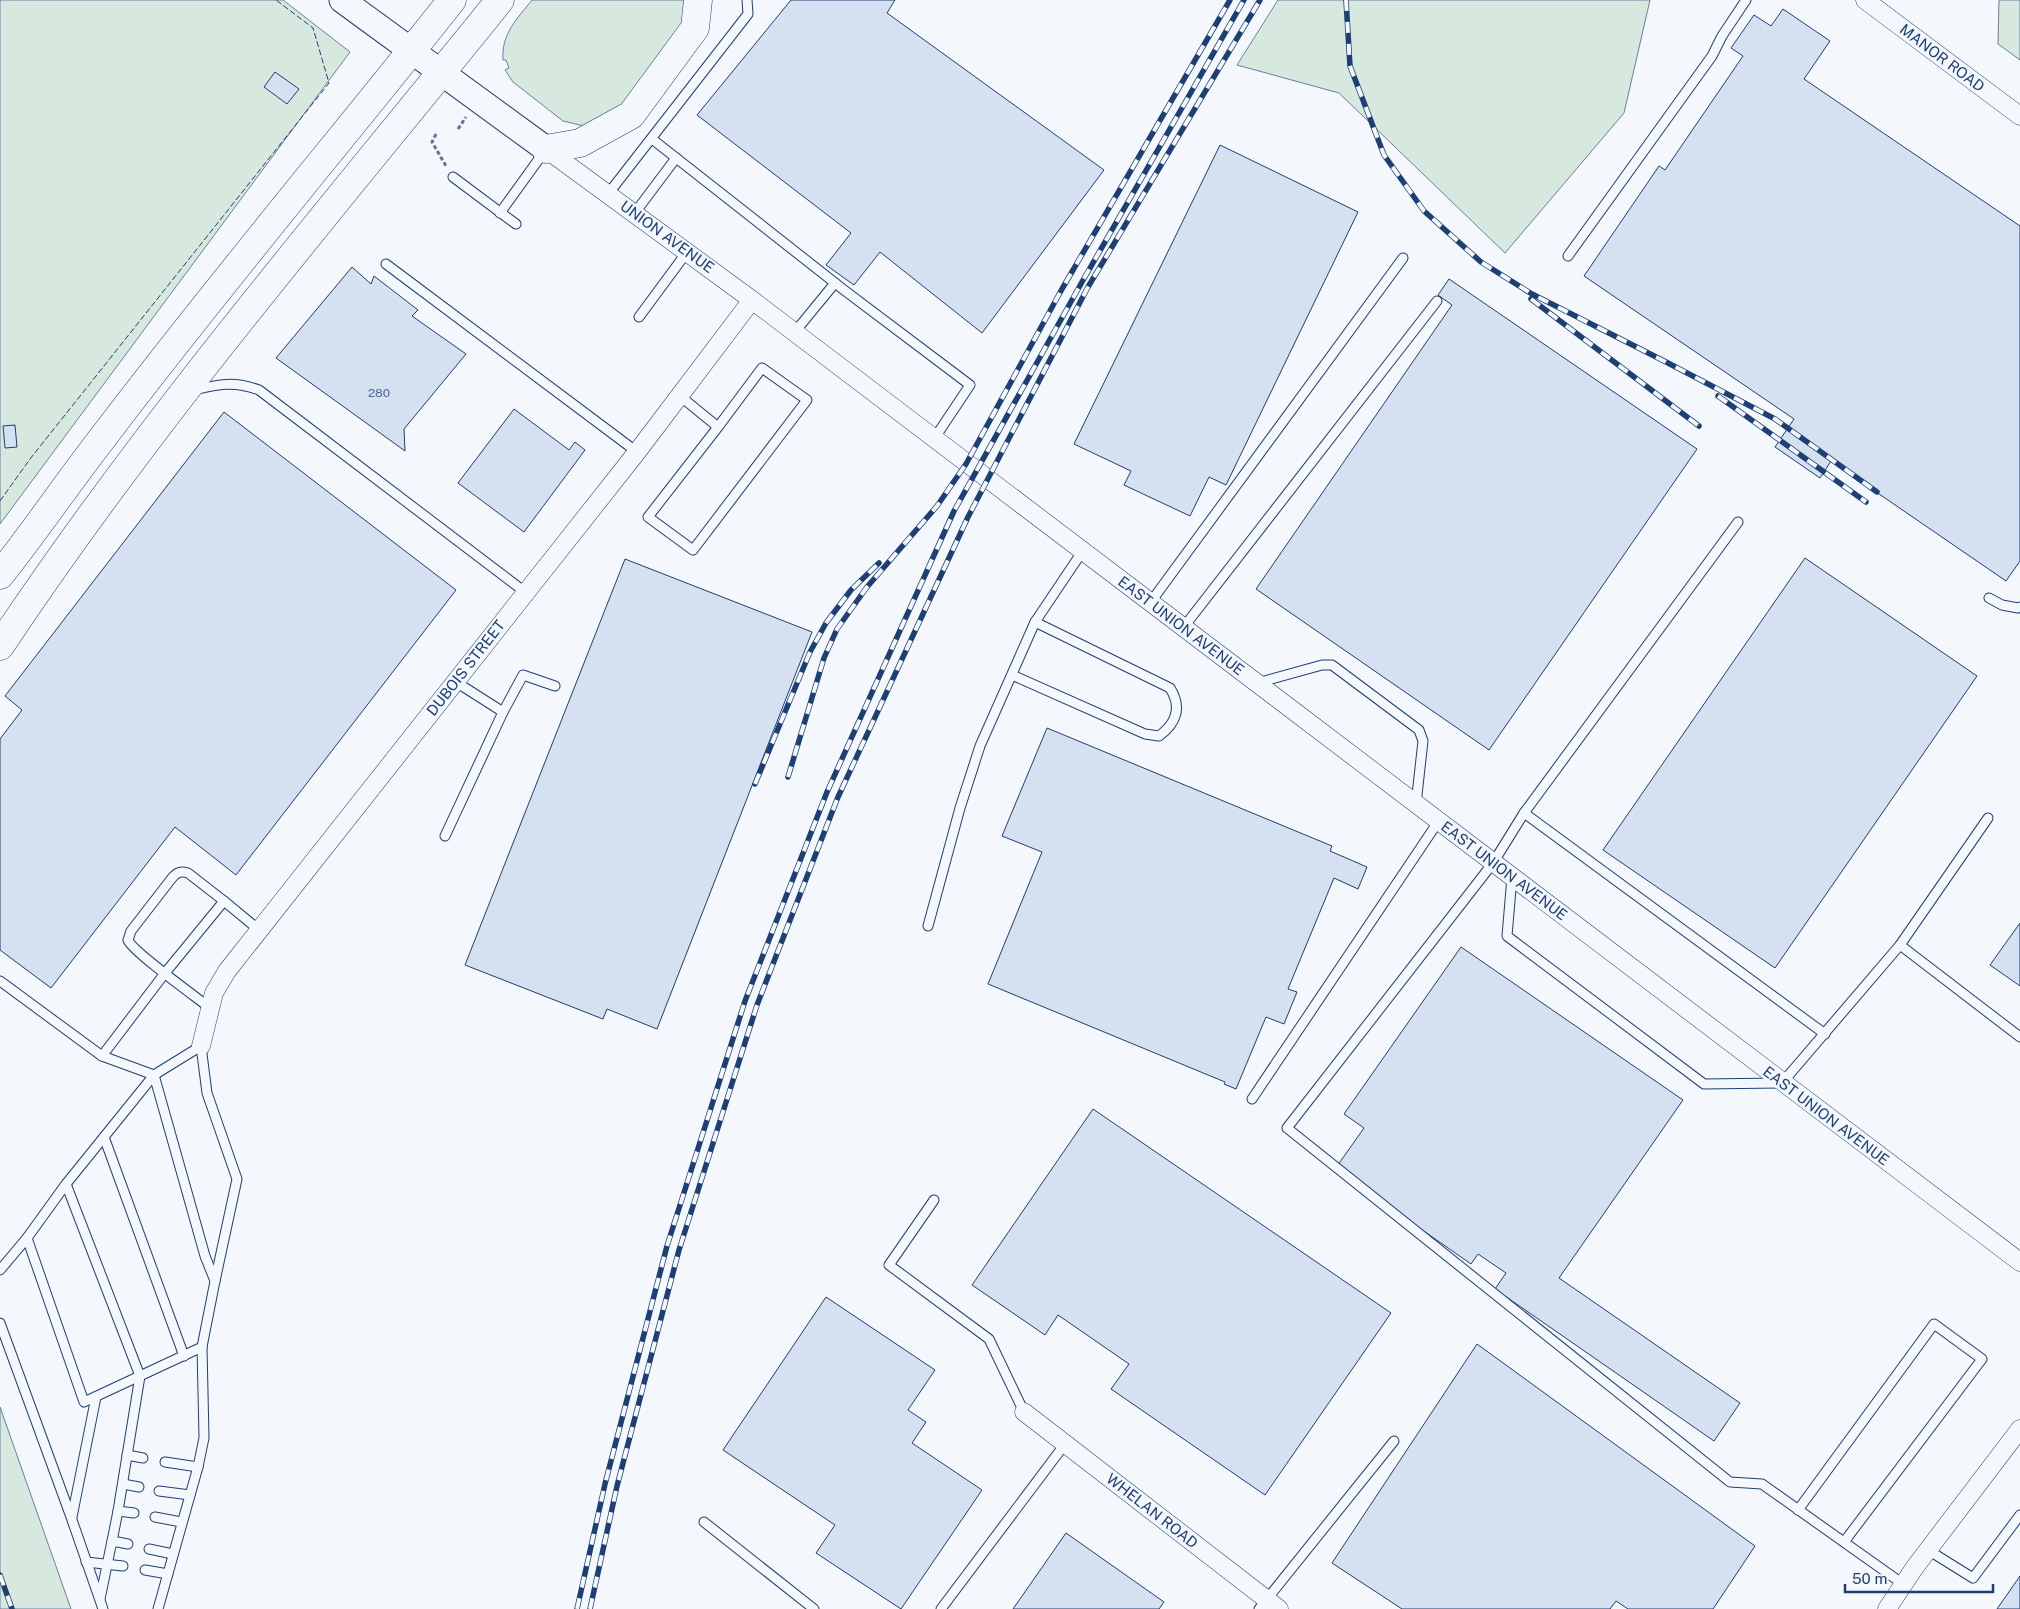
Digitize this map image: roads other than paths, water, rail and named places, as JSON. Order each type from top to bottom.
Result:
[{"type":"highway","points":[[0,575],[120,416],[452,0]]},
{"type":"highway","points":[[0,646],[51,569],[184,392],[283,266],[500,0]]},
{"type":"highway","points":[[546,149],[580,143],[631,115],[695,28],[698,0]]},
{"type":"street","name":"MANOR ROAD","points":[[1865,0],[2020,116]]},
{"type":"street","name":"UNION AVENUE","points":[[352,3],[442,73],[752,300],[987,480]]},
{"type":"street","name":"DUBOIS STREET","points":[[201,1046],[219,981],[680,396],[752,300]]},
{"type":"street","name":"EAST UNION AVENUE","points":[[987,480],[2020,1262]]},
{"type":"street","name":"WHELAN ROAD","points":[[1024,1412],[1268,1606]]},
{"type":"street","points":[[1886,1609],[1928,1550],[2020,1429]]},
{"type":"lane","points":[[608,194],[748,14],[747,0]]},
{"type":"lane","points":[[1568,256],[1712,56],[1722,36],[1746,0]]},
{"type":"lane","points":[[652,139],[835,283],[970,385],[934,439]]},
{"type":"lane","points":[[500,212],[546,149]]},
{"type":"lane","points":[[634,214],[676,158]]},
{"type":"lane","points":[[453,177],[516,224]]},
{"type":"lane","points":[[639,318],[686,252]]},
{"type":"lane","points":[[1150,603],[1403,258]]},
{"type":"lane","points":[[386,264],[636,452]]},
{"type":"lane","points":[[794,333],[835,283]]},
{"type":"lane","points":[[1183,628],[1437,301]]},
{"type":"lane","points":[[762,368],[807,400],[693,550],[648,517],[718,427],[762,368]]},
{"type":"lane","points":[[184,392],[224,383],[245,385],[259,390],[525,592]]},
{"type":"lane","points":[[680,396],[718,427]]},
{"type":"lane","points":[[1738,522],[1524,813],[1493,863],[1287,1128],[1730,1482],[1762,1484],[1903,1584]]},
{"type":"lane","points":[[928,926],[960,808],[980,746],[1036,622],[1082,552]]},
{"type":"lane","points":[[1990,598],[2002,605],[2020,607]]},
{"type":"lane","points":[[1012,675],[1145,734],[1159,736],[1167,730],[1177,710],[1177,699],[1170,688],[1036,622]]},
{"type":"lane","points":[[1256,683],[1322,665],[1332,665],[1338,668],[1421,733],[1423,741],[1416,804]]},
{"type":"lane","points":[[445,836],[503,712],[523,675],[555,686]]},
{"type":"lane","points":[[456,682],[503,712]]},
{"type":"lane","points":[[1524,813],[1825,1034]]},
{"type":"lane","points":[[1512,878],[1507,936],[1514,942],[1704,1084],[1782,1083],[1900,944],[1988,818]]},
{"type":"lane","points":[[1252,1099],[1438,822]]},
{"type":"lane","points":[[210,1008],[133,948],[128,940],[131,931],[172,878],[179,872],[188,872],[259,930]]},
{"type":"lane","points":[[102,1056],[165,973],[224,902]]},
{"type":"lane","points":[[1900,944],[2020,1037]]},
{"type":"lane","points":[[0,981],[102,1056],[154,1075]]},
{"type":"lane","points":[[0,1270],[27,1238],[66,1184],[154,1075],[201,1046],[207,1092],[237,1179],[202,1347],[204,1438],[198,1467],[158,1609]]},
{"type":"lane","points":[[154,1075],[205,1256],[215,1281]]},
{"type":"lane","points":[[104,1137],[184,1356]]},
{"type":"lane","points":[[66,1184],[140,1376],[101,1605]]},
{"type":"lane","points":[[934,1200],[889,1265],[989,1339],[1024,1412]]},
{"type":"lane","points":[[27,1238],[84,1402],[202,1347]]},
{"type":"lane","points":[[0,1323],[72,1517],[101,1605]]},
{"type":"lane","points":[[1798,1510],[1934,1324],[1982,1359],[1844,1542]]},
{"type":"lane","points":[[72,1517],[96,1397]]},
{"type":"lane","points":[[1268,1606],[1394,1441]]},
{"type":"lane","points":[[940,1609],[1065,1444]]},
{"type":"lane","points":[[128,1455],[144,1458]]},
{"type":"lane","points":[[165,1462],[198,1467]]},
{"type":"lane","points":[[123,1484],[139,1488]]},
{"type":"lane","points":[[159,1491],[190,1495]]},
{"type":"lane","points":[[118,1511],[134,1513]]},
{"type":"lane","points":[[1928,1550],[1973,1578],[2020,1515]]},
{"type":"lane","points":[[155,1517],[181,1522]]},
{"type":"lane","points":[[704,1522],[814,1609]]},
{"type":"lane","points":[[112,1541],[128,1544]]},
{"type":"lane","points":[[149,1549],[173,1554]]},
{"type":"lane","points":[[86,1562],[124,1566]]},
{"type":"lane","points":[[145,1570],[168,1574]]},
{"type":"railway","points":[[788,777],[824,658],[837,629],[867,587],[937,506],[966,464],[1062,289],[1230,0]]},
{"type":"railway","points":[[577,1609],[605,1484],[667,1246],[745,1001],[827,792],[954,511],[1082,282],[1244,0]]},
{"type":"railway","points":[[590,1609],[617,1486],[679,1250],[757,1005],[838,797],[968,517],[1088,287],[1260,0]]},
{"type":"railway","points":[[1346,0],[1350,66],[1384,155],[1424,211],[1481,262],[1532,294],[1775,419],[1877,492]]},
{"type":"railway","points":[[1531,299],[1699,426]]},
{"type":"railway","points":[[1718,396],[1866,502]]},
{"type":"railway","points":[[755,784],[810,652],[826,623],[851,590],[879,563]]},
{"type":"railway","points":[[0,1575],[12,1609]]}]
